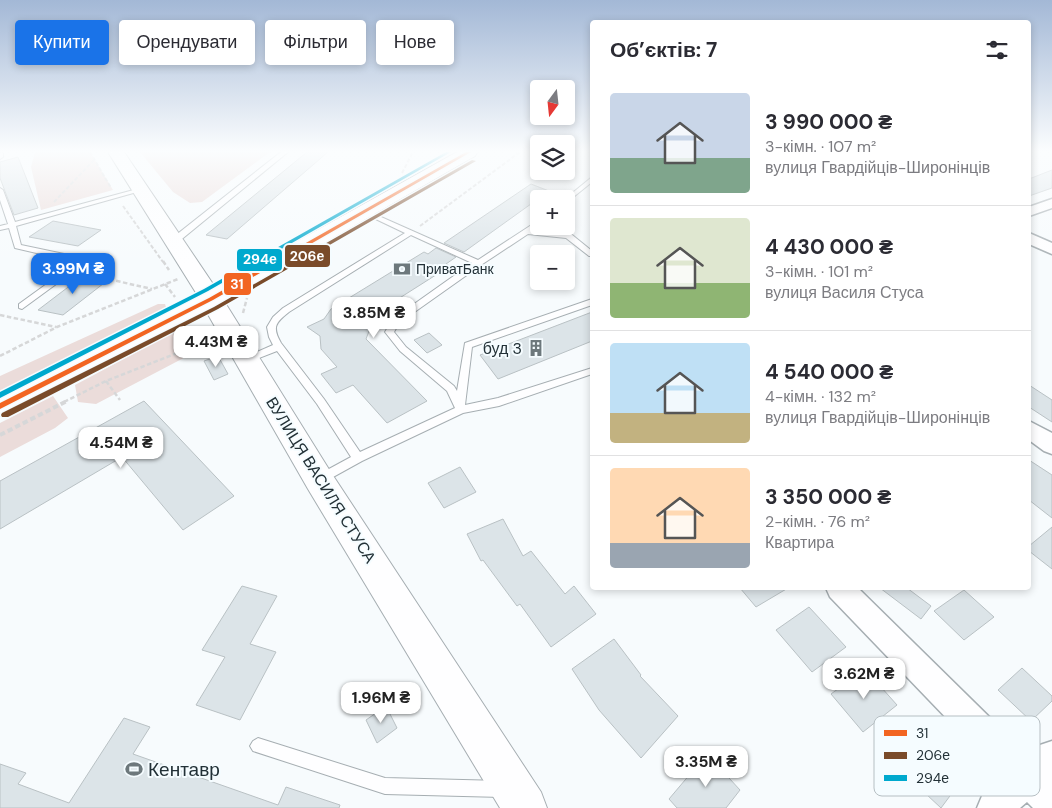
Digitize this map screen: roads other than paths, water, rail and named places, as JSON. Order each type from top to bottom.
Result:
[{"type":"street","name":"ВУЛИЦЯ ВАСИЛЯ СТУСА","points":[[141,190],[174,241],[196,301],[246,360],[519,799]]},
{"type":"street","points":[[0,406],[401,190]]},
{"type":"street","points":[[1031,211],[1052,202]]},
{"type":"street","points":[[1031,239],[1052,249]]},
{"type":"street","points":[[1031,429],[1052,445]]},
{"type":"street","points":[[842,590],[967,716]]},
{"type":"street","points":[[1040,768],[1052,757]]},
{"type":"street","points":[[1040,790],[1052,803]]},
{"type":"street","points":[[994,808],[1008,796]]},
{"type":"lane","points":[[0,190],[18,246],[61,256],[70,271],[22,306]]},
{"type":"lane","points":[[0,228],[141,190]]},
{"type":"lane","points":[[174,241],[238,190]]},
{"type":"lane","points":[[363,211],[478,264]]},
{"type":"lane","points":[[460,407],[451,389],[403,349],[389,332],[396,321],[478,264],[530,232]]},
{"type":"lane","points":[[358,458],[271,332],[275,319],[410,234]]},
{"type":"lane","points":[[558,235],[568,236],[590,252]]},
{"type":"lane","points":[[460,407],[468,345],[590,303]]},
{"type":"lane","points":[[246,360],[279,346]]},
{"type":"lane","points":[[319,480],[358,458],[460,407],[499,402],[590,372]]},
{"type":"lane","points":[[258,746],[385,786],[519,799]]},
{"type":"place","name":"ПриватБанк","points":[[402,269]]},
{"type":"place","name":"буд 3","points":[[536,348]]},
{"type":"place","name":"Кентавр","points":[[134,769]]}]
